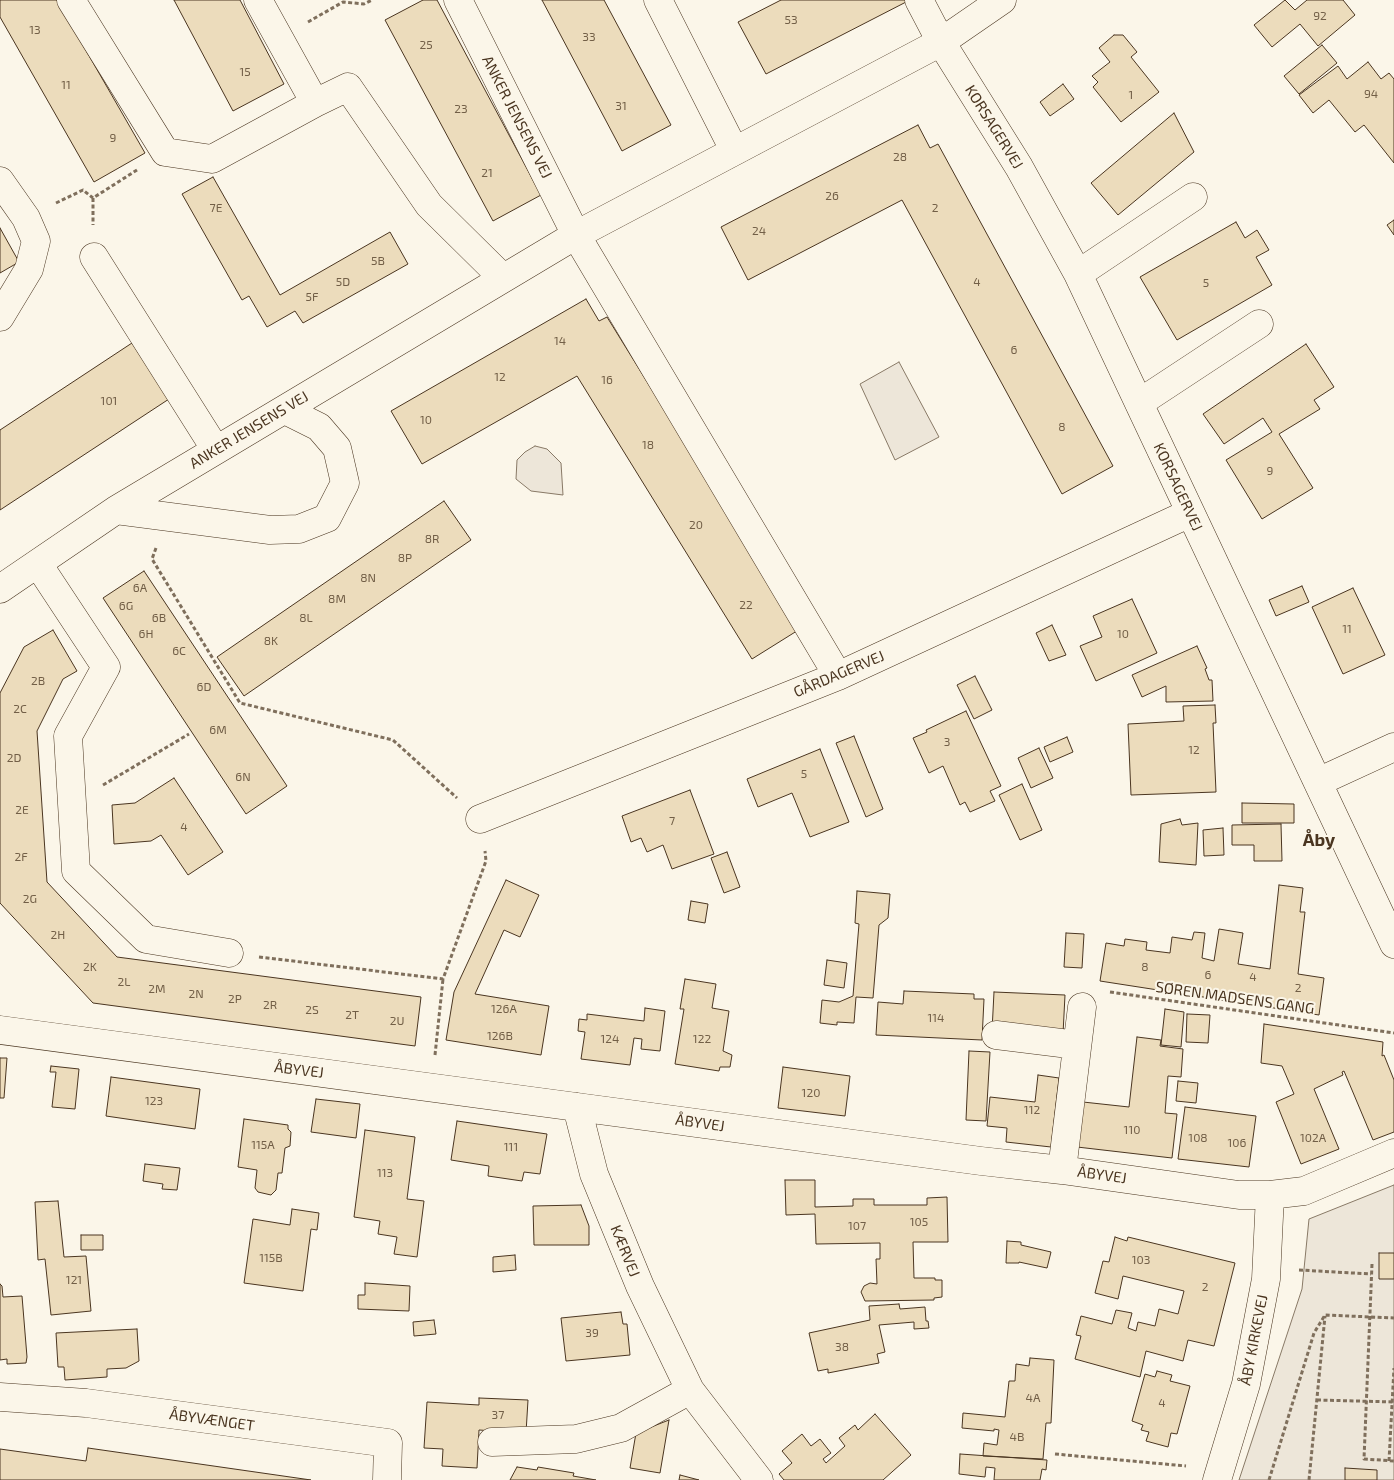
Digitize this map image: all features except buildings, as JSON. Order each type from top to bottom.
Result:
[{"type":"street","points":[[71,0],[165,152],[212,159],[348,87],[429,205],[503,278]]},
{"type":"street","points":[[258,0],[315,103]]},
{"type":"street","name":"ANKER JENSENS VEJ","points":[[458,0],[576,235]]},
{"type":"street","points":[[658,0],[734,150]]},
{"type":"street","points":[[919,0],[941,42]]},
{"type":"street","name":"ANKER JENSENS VEJ","points":[[0,589],[116,510],[576,235],[941,42],[1002,0]]},
{"type":"street","name":"KORSAGERVEJ","points":[[941,42],[1019,167],[1078,274],[1394,944]]},
{"type":"street","points":[[0,181],[26,218],[36,241],[30,269],[0,317]]},
{"type":"street","points":[[1078,274],[1193,197]]},
{"type":"street","points":[[576,235],[838,676]]},
{"type":"street","points":[[94,257],[216,450]]},
{"type":"street","points":[[1139,403],[1259,324]]},
{"type":"street","points":[[116,510],[270,530],[299,529],[327,518],[345,483],[338,448],[318,427],[285,410]]},
{"type":"street","name":"GÅRDAGERVEJ","points":[[480,819],[838,676],[1190,513]]},
{"type":"street","points":[[38,564],[106,667],[68,736],[76,871],[146,939],[229,953]]},
{"type":"street","points":[[1318,782],[1391,757]]},
{"type":"street","points":[[1062,1170],[1082,1007]]},
{"type":"street","name":"ÅBYVEJ","points":[[0,1030],[1239,1195],[1270,1195],[1304,1191],[1394,1153]]},
{"type":"street","points":[[996,1035],[1077,1045]]},
{"type":"street","name":"KÆRVEJ","points":[[578,1106],[594,1174],[640,1286],[690,1390],[759,1480]]},
{"type":"street","name":"ÅBY KIRKEVEJ","points":[[1217,1480],[1248,1375],[1266,1279],[1270,1195]]},
{"type":"street","points":[[492,1442],[576,1439],[621,1428],[690,1390]]},
{"type":"street","name":"ÅBYVÆNGET","points":[[0,1397],[86,1402],[388,1443],[387,1480]]},
{"type":"path","points":[[279,38],[343,2],[364,4],[372,0]]},
{"type":"path","points":[[26,218],[83,190],[93,198],[165,152]]},
{"type":"path","points":[[167,518],[152,559],[238,704],[393,740],[480,819],[486,861],[443,979],[432,1087]]},
{"type":"path","points":[[72,801],[112,781],[189,734]]},
{"type":"path","points":[[229,953],[443,979]]},
{"type":"path","name":"SØREN MADSENS GANG","points":[[1082,1007],[1087,995],[1099,990],[1394,1033]]},
{"type":"path","points":[[1372,1264],[1364,1459],[1394,1461]]},
{"type":"path","points":[[1304,1270],[1371,1274]]},
{"type":"path","points":[[1325,1315],[1394,1318]]},
{"type":"path","points":[[1309,1480],[1325,1315]]},
{"type":"path","points":[[1269,1480],[1314,1333],[1325,1315]]},
{"type":"path","points":[[1389,1461],[1394,1368]]},
{"type":"path","points":[[1317,1400],[1393,1402]]},
{"type":"path","points":[[1055,1454],[1187,1466]]},
{"type":"shaded area","points":[[899,362],[939,437],[895,460],[860,384]]},
{"type":"shaded area","points":[[535,446],[547,449],[561,463],[563,495],[531,491],[516,479],[517,460]]},
{"type":"shaded area","points":[[1394,1185],[1394,1480],[1239,1480],[1302,1289],[1309,1219]]},
{"type":"district","name":"Åby","points":[[1319,840]]}]
